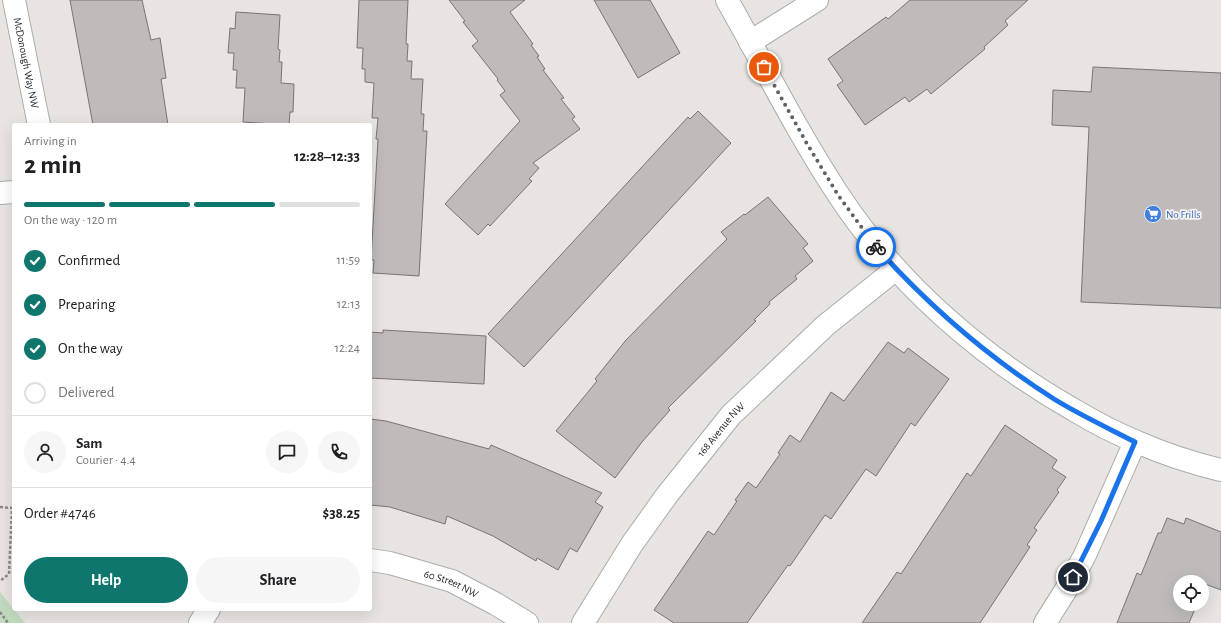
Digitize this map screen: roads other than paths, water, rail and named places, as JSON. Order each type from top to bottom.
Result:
[{"type":"street","name":"McDonough Way NW","points":[[14,0],[39,123]]},
{"type":"street","points":[[726,0],[806,142],[838,195],[874,245],[923,297],[982,348],[1018,375],[1075,411],[1135,442],[1170,455],[1221,470]]},
{"type":"street","points":[[750,42],[817,0]]},
{"type":"street","points":[[0,193],[12,192]]},
{"type":"street","name":"168 Avenue NW","points":[[583,623],[599,595],[641,532],[676,483],[731,415],[826,325],[896,269]]},
{"type":"street","points":[[1045,623],[1067,588],[1084,555],[1135,442]]},
{"type":"street","name":"60 Street NW","points":[[372,560],[390,563],[452,581],[496,604],[527,623]]},
{"type":"street","points":[[200,623],[208,611]]},
{"type":"place","name":"No Frills","points":[[1153,214]]}]
